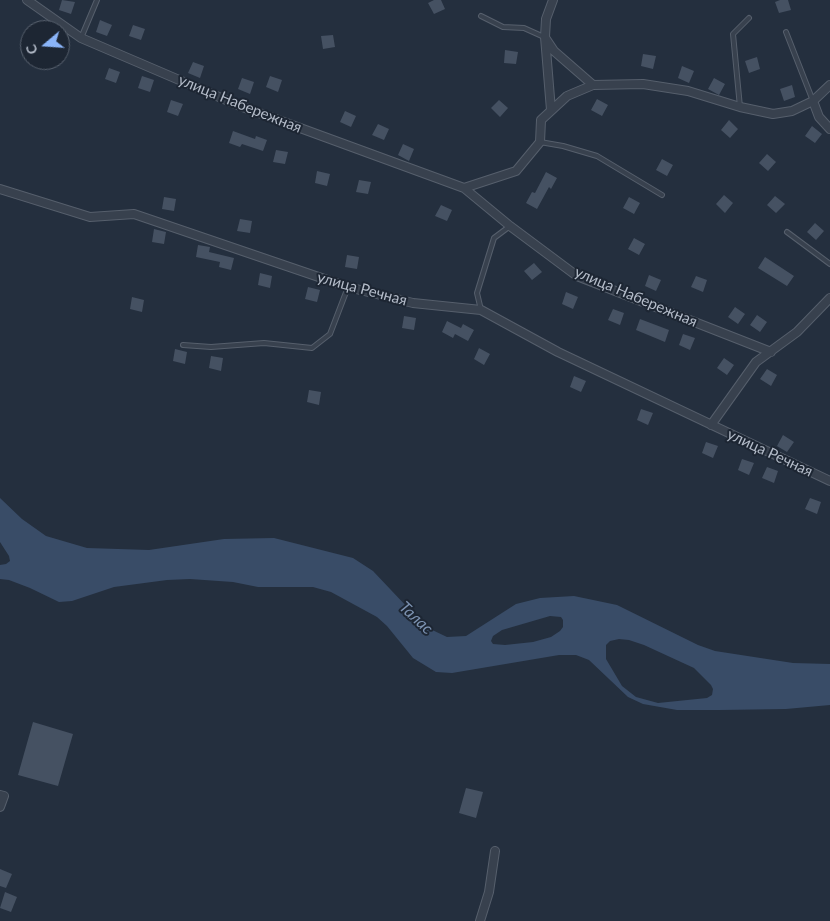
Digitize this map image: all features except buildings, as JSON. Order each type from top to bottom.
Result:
[{"type":"street","name":"улица Набережная","points":[[27,0],[81,38],[240,106],[464,188],[510,226],[577,276],[771,352]]},
{"type":"street","points":[[551,110],[545,37],[546,19],[553,0]]},
{"type":"street","points":[[545,37],[554,51],[593,85]]},
{"type":"street","points":[[464,188],[516,171],[540,142],[541,120],[567,96],[593,85],[643,84],[688,91],[740,107],[773,114],[792,111],[813,101],[830,84]]},
{"type":"street","points":[[813,101],[819,117],[830,130]]},
{"type":"street","name":"улица Речная","points":[[0,189],[90,217],[134,214],[348,287],[413,303],[481,310],[558,352],[830,481]]},
{"type":"street","name":"улица Речная","points":[[710,425],[756,362],[797,332],[830,298]]},
{"type":"street","points":[[0,795],[4,796],[0,807]]},
{"type":"street","points":[[480,921],[489,892],[494,851]]},
{"type":"lane","points":[[81,38],[97,0]]},
{"type":"lane","points":[[481,16],[503,26],[524,28],[545,37]]},
{"type":"lane","points":[[740,107],[733,34],[750,18]]},
{"type":"lane","points":[[786,32],[813,101]]},
{"type":"lane","points":[[540,142],[564,146],[597,156],[662,195]]},
{"type":"lane","points":[[481,310],[477,292],[494,238],[510,226]]},
{"type":"lane","points":[[787,232],[830,264]]},
{"type":"lane","points":[[183,345],[211,347],[264,343],[312,348],[330,334],[348,287]]},
{"type":"water","name":"Талас","points":[[0,498],[22,519],[46,536],[87,548],[149,550],[224,539],[274,538],[353,558],[373,571],[426,627],[447,637],[466,636],[516,604],[540,598],[574,596],[617,605],[698,645],[715,651],[793,663],[830,664],[830,705],[786,709],[677,710],[643,704],[628,697],[589,660],[576,655],[559,655],[452,673],[436,672],[413,658],[387,626],[377,617],[331,592],[313,587],[258,587],[233,582],[190,579],[167,580],[114,587],[72,601],[59,602],[30,588],[9,580],[0,579],[0,565],[10,561],[0,542]],"holes":[[[550,616],[561,617],[563,620],[563,627],[551,637],[533,642],[505,645],[493,644],[491,641],[493,636],[502,630]],[[619,639],[644,645],[694,668],[711,685],[713,689],[712,695],[707,698],[658,703],[636,697],[622,686],[606,659],[606,645],[610,641]]]}]
